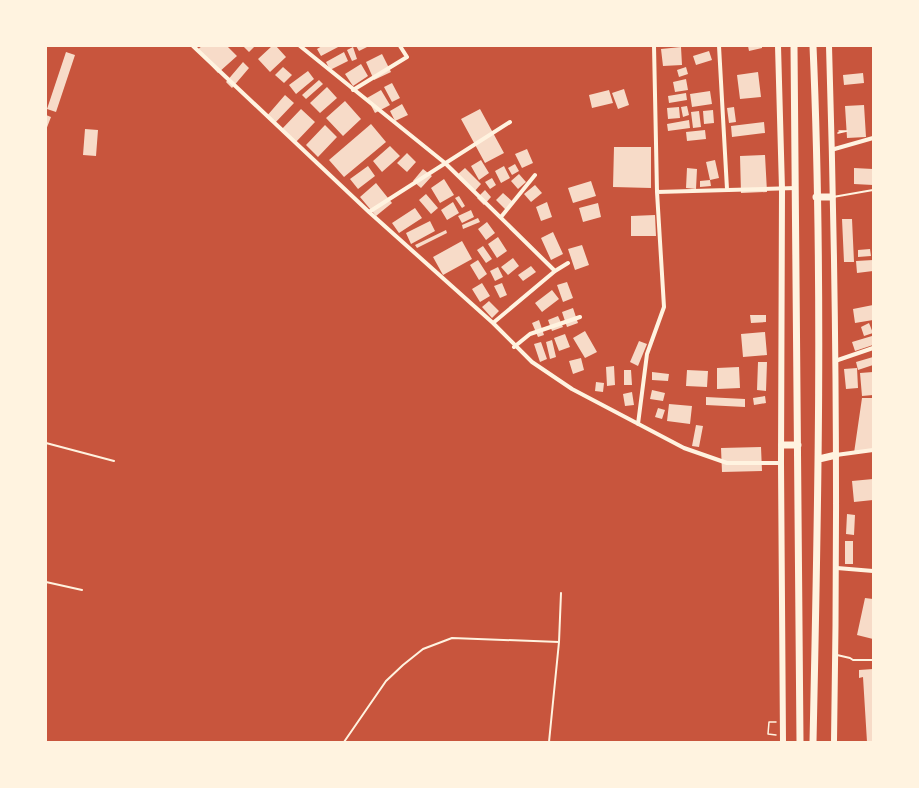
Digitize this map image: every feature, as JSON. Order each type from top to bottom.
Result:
[{"type":"highway","points":[[794,46],[800,742]]},
{"type":"highway","points":[[813,46],[817,134],[816,197],[819,459],[813,742]]},
{"type":"highway","points":[[816,197],[832,197]]},
{"type":"highway","points":[[782,445],[798,445]]},
{"type":"highway","points":[[819,459],[836,455]]},
{"type":"main road","points":[[778,46],[782,189],[781,463],[783,742]]},
{"type":"main road","points":[[829,46],[837,568],[834,742]]},
{"type":"street","points":[[193,46],[369,212],[493,323],[514,347],[532,362],[572,389],[684,448],[728,464],[781,463]]},
{"type":"street","points":[[300,46],[352,90],[445,163],[555,271]]},
{"type":"street","points":[[352,90],[407,57],[400,46]]},
{"type":"street","points":[[638,424],[647,354],[664,307],[657,192],[654,46]]},
{"type":"street","points":[[719,46],[727,189]]},
{"type":"street","points":[[369,212],[510,122]]},
{"type":"street","points":[[831,150],[873,138]]},
{"type":"street","points":[[501,217],[535,175]]},
{"type":"street","points":[[657,192],[796,188]]},
{"type":"street","points":[[493,323],[555,271],[568,263]]},
{"type":"street","points":[[514,347],[530,334],[580,317]]},
{"type":"street","points":[[835,361],[873,348]]},
{"type":"street","points":[[836,455],[873,450]]},
{"type":"street","points":[[837,568],[873,571]]},
{"type":"lane","points":[[832,197],[873,190]]},
{"type":"lane","points":[[46,443],[114,461]]},
{"type":"lane","points":[[46,582],[82,590]]},
{"type":"lane","points":[[549,742],[559,642],[561,593]]},
{"type":"lane","points":[[344,742],[386,681],[403,665],[423,650],[452,638],[559,642]]},
{"type":"lane","points":[[836,655],[853,660],[873,660]]},
{"type":"path","points":[[768,734],[769,722]]},
{"type":"building","points":[[202,46],[227,46],[237,56],[218,73],[197,50]]},
{"type":"building","points":[[243,46],[255,46],[249,52]]},
{"type":"building","points":[[272,46],[276,46],[286,57],[270,72],[258,59]]},
{"type":"building","points":[[322,46],[340,46],[321,56],[317,49]]},
{"type":"building","points":[[356,46],[369,46],[359,51]]},
{"type":"building","points":[[748,46],[762,46],[762,48],[749,51]]},
{"type":"building","points":[[353,47],[357,59],[352,61],[347,50]]},
{"type":"building","points":[[681,47],[682,65],[663,66],[661,49]]},
{"type":"building","points":[[709,51],[712,60],[696,65],[693,56]]},
{"type":"building","points":[[66,52],[75,55],[56,112],[47,109]]},
{"type":"building","points":[[344,52],[348,61],[330,70],[326,62]]},
{"type":"building","points":[[382,54],[391,72],[374,80],[366,62]]},
{"type":"building","points":[[243,62],[249,68],[232,88],[226,82]]},
{"type":"building","points":[[361,64],[368,76],[353,86],[345,74]]},
{"type":"building","points":[[283,67],[292,75],[284,83],[275,75]]},
{"type":"building","points":[[686,67],[688,74],[679,77],[677,70]]},
{"type":"building","points":[[308,71],[314,79],[296,94],[289,85]]},
{"type":"building","points":[[758,72],[761,97],[740,99],[737,75]]},
{"type":"building","points":[[863,73],[864,83],[844,85],[843,75]]},
{"type":"building","points":[[686,79],[688,90],[675,92],[673,82]]},
{"type":"building","points":[[319,80],[323,84],[306,99],[302,95]]},
{"type":"building","points":[[392,83],[400,98],[392,102],[384,87]]},
{"type":"building","points":[[327,87],[337,98],[320,113],[310,103]]},
{"type":"building","points":[[624,89],[629,105],[618,109],[612,93]]},
{"type":"building","points":[[381,90],[390,105],[375,113],[367,98]]},
{"type":"building","points":[[609,90],[613,103],[592,108],[589,95]]},
{"type":"building","points":[[710,91],[712,104],[692,107],[690,94]]},
{"type":"building","points":[[686,93],[687,100],[669,103],[668,96]]},
{"type":"building","points":[[285,95],[294,103],[274,124],[266,117]]},
{"type":"building","points":[[345,101],[361,119],[343,136],[326,118]]},
{"type":"building","points":[[402,104],[408,115],[395,121],[390,111]]},
{"type":"building","points":[[864,105],[866,137],[847,138],[845,106]]},
{"type":"building","points":[[687,106],[689,115],[683,117],[681,107]]},
{"type":"building","points":[[679,107],[680,118],[668,119],[667,108]]},
{"type":"building","points":[[734,107],[736,122],[729,123],[727,108]]},
{"type":"building","points":[[301,109],[315,122],[295,143],[281,130]]},
{"type":"building","points":[[480,109],[504,153],[485,163],[461,119]]},
{"type":"building","points":[[713,110],[714,123],[704,124],[703,111]]},
{"type":"building","points":[[699,111],[701,127],[693,128],[691,112]]},
{"type":"building","points":[[46,115],[51,117],[46,130]]},
{"type":"building","points":[[689,120],[690,128],[668,131],[667,124]]},
{"type":"building","points":[[764,122],[765,133],[732,137],[731,126]]},
{"type":"building","points":[[371,124],[386,142],[344,177],[329,160]]},
{"type":"building","points":[[325,125],[337,137],[318,157],[306,145]]},
{"type":"building","points":[[85,129],[98,130],[96,156],[83,155]]},
{"type":"building","points":[[705,130],[706,139],[687,141],[686,132]]},
{"type":"building","points":[[390,146],[400,156],[382,172],[373,161]]},
{"type":"building","points":[[614,147],[651,147],[651,188],[613,187]]},
{"type":"building","points":[[527,149],[533,163],[522,168],[515,154]]},
{"type":"building","points":[[407,153],[416,162],[407,172],[397,163]]},
{"type":"building","points":[[765,155],[767,192],[741,193],[740,156]]},
{"type":"building","points":[[481,160],[489,173],[479,180],[471,166]]},
{"type":"building","points":[[715,160],[719,178],[710,180],[706,162]]},
{"type":"building","points":[[515,164],[519,171],[512,175],[508,168]]},
{"type":"building","points":[[368,166],[375,176],[358,189],[350,179]]},
{"type":"building","points":[[504,166],[510,178],[501,183],[495,171]]},
{"type":"building","points":[[465,168],[481,184],[474,192],[457,175]]},
{"type":"building","points":[[687,168],[697,169],[696,189],[686,188]]},
{"type":"building","points":[[854,168],[873,169],[873,185],[854,184]]},
{"type":"building","points":[[423,169],[432,176],[421,188],[413,181]]},
{"type":"building","points":[[519,174],[526,182],[518,189],[511,181]]},
{"type":"building","points":[[492,178],[496,185],[490,189],[485,182]]},
{"type":"building","points":[[444,179],[454,195],[440,203],[431,188]]},
{"type":"building","points":[[710,180],[711,186],[700,187],[700,181]]},
{"type":"building","points":[[591,181],[596,196],[573,203],[568,188]]},
{"type":"building","points":[[376,183],[392,203],[376,216],[360,197]]},
{"type":"building","points":[[535,185],[542,193],[531,202],[524,194]]},
{"type":"building","points":[[485,190],[491,197],[484,205],[477,198]]},
{"type":"building","points":[[503,193],[514,203],[507,211],[496,200]]},
{"type":"building","points":[[426,194],[438,208],[431,214],[419,200]]},
{"type":"building","points":[[459,196],[465,206],[462,208],[455,198]]},
{"type":"building","points":[[453,202],[459,213],[447,220],[441,210]]},
{"type":"building","points":[[547,202],[552,217],[541,221],[536,207]]},
{"type":"building","points":[[598,203],[601,217],[583,222],[579,208]]},
{"type":"building","points":[[415,208],[422,218],[399,233],[392,223]]},
{"type":"building","points":[[471,210],[474,217],[462,223],[458,216]]},
{"type":"building","points":[[655,215],[656,236],[631,236],[631,216]]},
{"type":"building","points":[[478,218],[480,222],[463,229],[462,225]]},
{"type":"building","points":[[842,219],[852,219],[854,262],[844,262]]},
{"type":"building","points":[[430,221],[435,231],[411,244],[406,233]]},
{"type":"building","points":[[487,222],[495,233],[486,240],[478,229]]},
{"type":"building","points":[[446,230],[447,233],[417,248],[415,245]]},
{"type":"building","points":[[553,232],[563,254],[551,260],[541,238]]},
{"type":"building","points":[[498,237],[507,251],[497,258],[488,244]]},
{"type":"building","points":[[462,241],[472,259],[443,275],[433,257]]},
{"type":"building","points":[[582,245],[589,265],[575,270],[568,249]]},
{"type":"building","points":[[483,246],[492,259],[486,263],[477,250]]},
{"type":"building","points":[[870,249],[871,256],[858,257],[858,250]]},
{"type":"building","points":[[513,258],[519,266],[508,275],[501,267]]},
{"type":"building","points":[[478,260],[487,274],[479,280],[470,265]]},
{"type":"building","points":[[873,260],[873,271],[857,273],[856,261]]},
{"type":"building","points":[[531,266],[536,272],[523,281],[518,275]]},
{"type":"building","points":[[498,267],[503,277],[495,281],[490,271]]},
{"type":"building","points":[[567,282],[573,298],[563,302],[557,285]]},
{"type":"building","points":[[482,283],[490,296],[480,302],[472,289]]},
{"type":"building","points":[[502,283],[507,295],[500,298],[494,286]]},
{"type":"building","points":[[552,290],[559,299],[542,312],[535,303]]},
{"type":"building","points":[[489,301],[499,311],[492,318],[482,307]]},
{"type":"building","points":[[873,305],[873,320],[855,323],[853,309]]},
{"type":"building","points":[[573,308],[578,323],[567,327],[562,312]]},
{"type":"building","points":[[750,315],[766,315],[766,322],[751,323]]},
{"type":"building","points":[[558,316],[563,327],[552,331],[548,320]]},
{"type":"building","points":[[539,320],[544,335],[538,337],[532,323]]},
{"type":"building","points":[[869,323],[873,333],[864,336],[861,327]]},
{"type":"building","points":[[585,331],[597,352],[585,358],[573,338]]},
{"type":"building","points":[[765,332],[767,355],[743,357],[741,334]]},
{"type":"building","points":[[565,334],[570,347],[559,351],[554,338]]},
{"type":"building","points":[[872,336],[873,345],[855,351],[852,342]]},
{"type":"building","points":[[552,340],[556,357],[550,359],[546,342]]},
{"type":"building","points":[[639,341],[647,344],[638,366],[630,362]]},
{"type":"building","points":[[541,342],[547,359],[540,362],[534,344]]},
{"type":"building","points":[[873,357],[873,365],[858,370],[856,362]]},
{"type":"building","points":[[581,358],[584,370],[573,374],[569,361]]},
{"type":"building","points":[[758,362],[767,362],[766,391],[757,390]]},
{"type":"building","points":[[614,366],[615,385],[607,386],[606,367]]},
{"type":"building","points":[[739,367],[740,388],[717,389],[717,368]]},
{"type":"building","points":[[857,368],[858,388],[846,389],[844,369]]},
{"type":"building","points":[[624,370],[631,370],[632,385],[624,385]]},
{"type":"building","points":[[687,370],[708,371],[707,387],[686,386]]},
{"type":"building","points":[[652,372],[669,374],[668,381],[652,380]]},
{"type":"building","points":[[873,372],[873,395],[862,396],[860,373]]},
{"type":"building","points":[[596,382],[604,383],[603,392],[595,391]]},
{"type":"building","points":[[652,390],[665,393],[663,401],[650,399]]},
{"type":"building","points":[[632,392],[634,405],[625,406],[623,394]]},
{"type":"building","points":[[765,396],[766,403],[754,405],[753,398]]},
{"type":"building","points":[[706,397],[745,399],[745,407],[706,405]]},
{"type":"building","points":[[862,398],[873,398],[873,449],[854,453]]},
{"type":"building","points":[[669,404],[692,406],[690,424],[667,421]]},
{"type":"building","points":[[658,408],[665,410],[662,419],[655,417]]},
{"type":"building","points":[[696,425],[703,426],[699,447],[692,446]]},
{"type":"building","points":[[761,447],[762,471],[722,472],[721,448]]},
{"type":"building","points":[[873,479],[873,500],[854,502],[852,481]]},
{"type":"building","points":[[847,514],[855,515],[854,535],[846,534]]},
{"type":"building","points":[[845,541],[853,541],[853,564],[845,564]]},
{"type":"building","points":[[865,598],[873,599],[873,639],[857,635]]},
{"type":"building","points":[[873,669],[873,742],[867,742],[863,677],[859,678],[859,670]]}]
